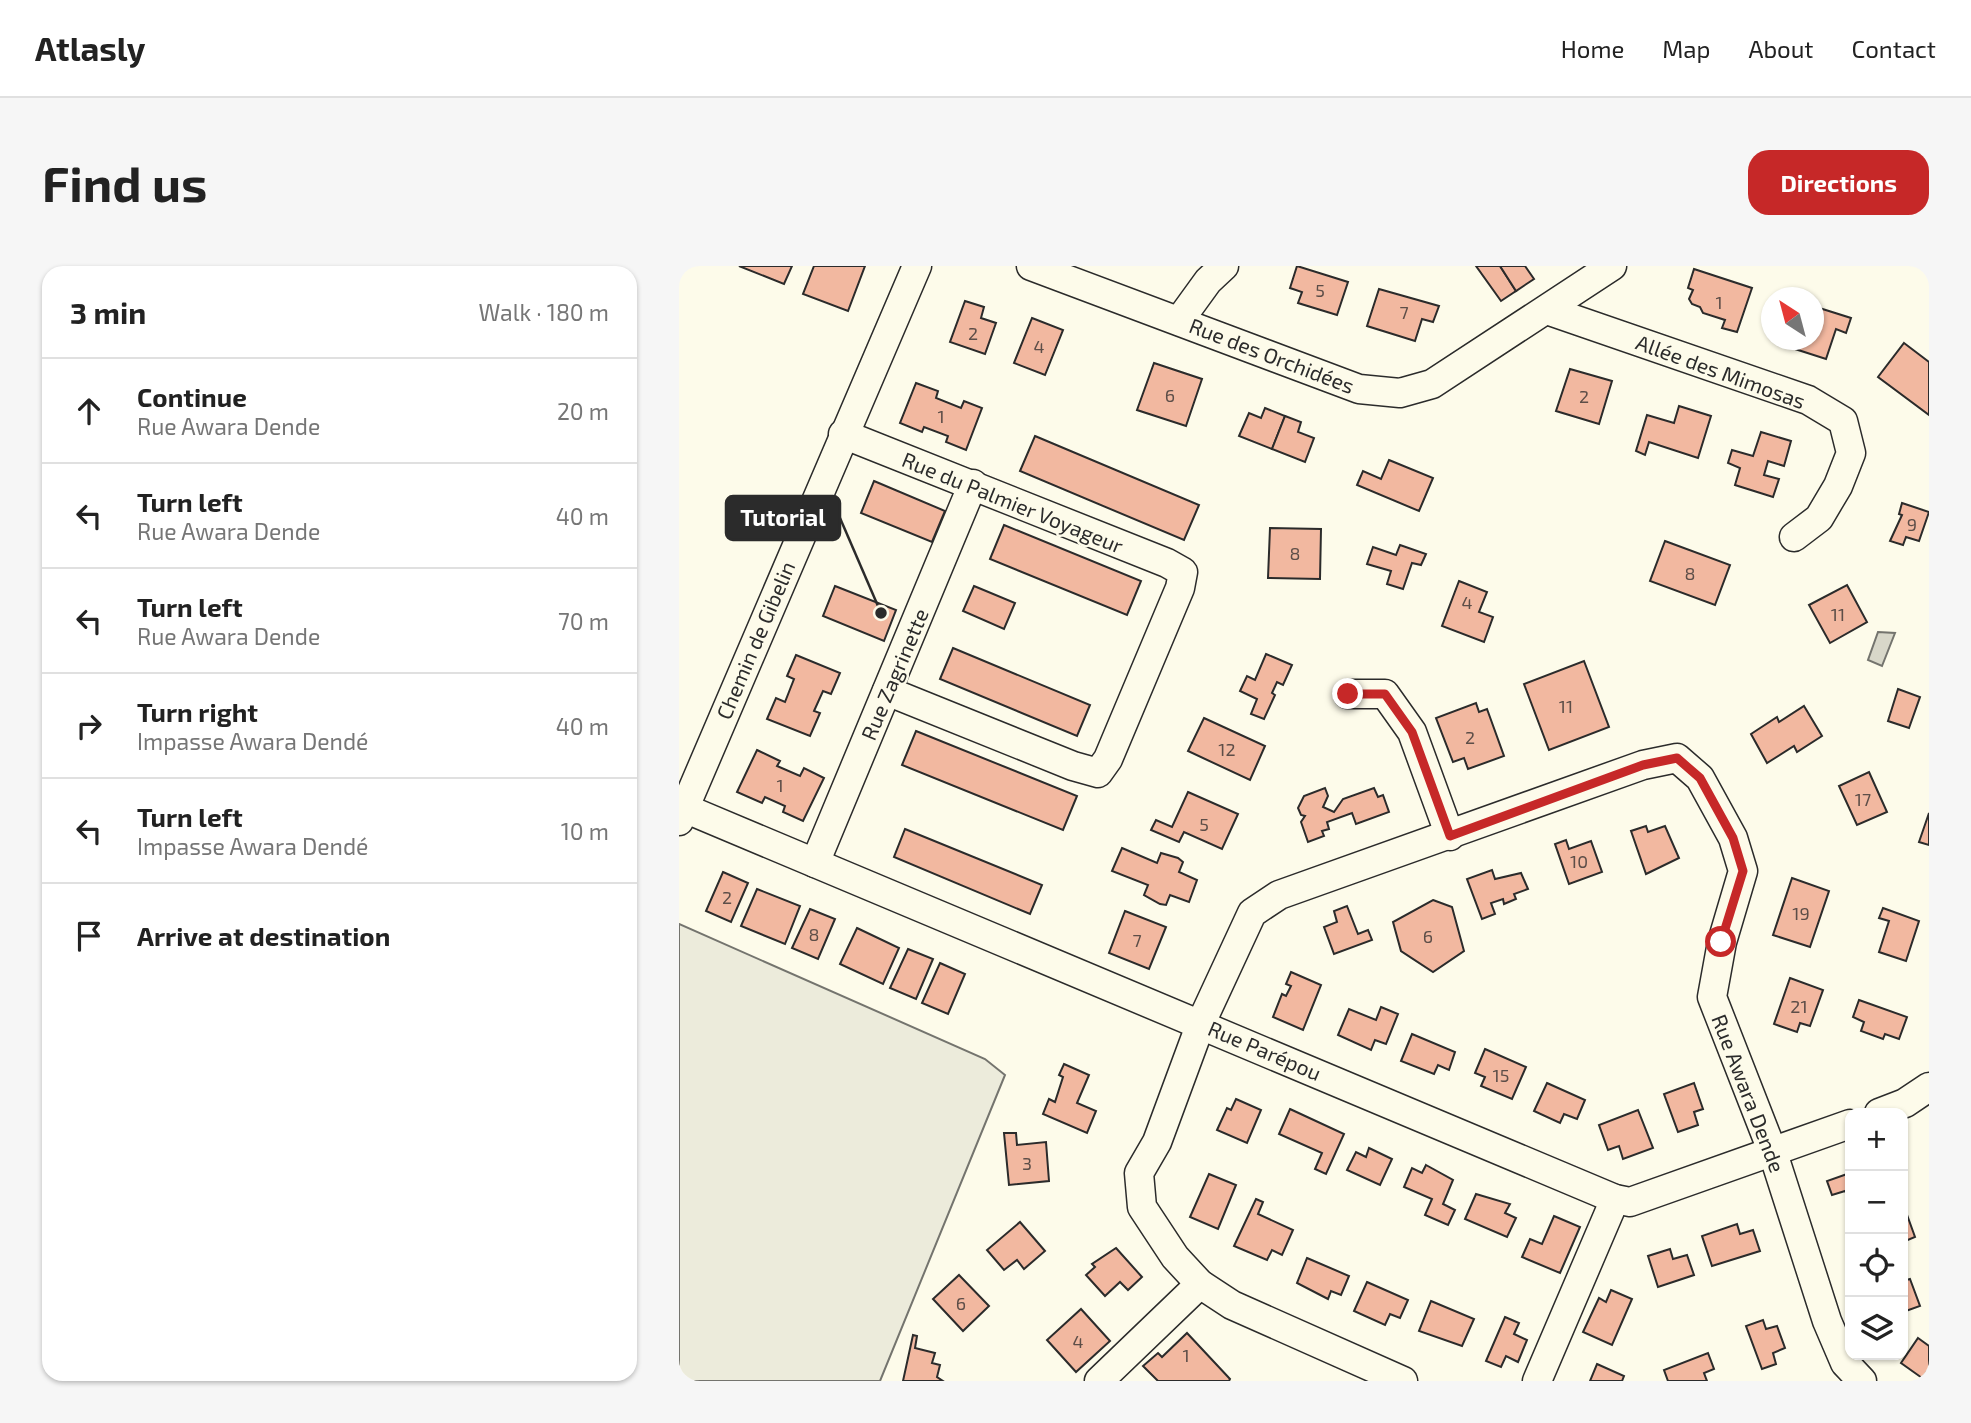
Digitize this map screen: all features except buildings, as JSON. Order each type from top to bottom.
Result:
[{"type":"street","name":"Chemin de Gibelin","points":[[681,815],[917,266]]},
{"type":"street","name":"Rue des Orchidées","points":[[1031,266],[1359,389],[1400,393],[1432,384],[1612,266]]},
{"type":"street","points":[[1179,321],[1208,281],[1224,266]]},
{"type":"street","name":"Allée des Mimosas","points":[[1547,310],[1808,400],[1843,421],[1851,453],[1838,486],[1819,518],[1794,537]]},
{"type":"street","name":"Rue du Palmier Voyageur","points":[[843,434],[973,484],[1167,563],[1183,572],[1180,588],[1108,760],[1098,773],[1073,766],[887,691]]},
{"type":"street","name":"Rue Zagrinette","points":[[815,863],[973,484]]},
{"type":"street","points":[[1348,694],[1385,694],[1412,732],[1450,836]]},
{"type":"street","name":"Rue Awara Dende","points":[[1403,1381],[1231,1305],[1200,1284],[1175,1257],[1142,1207],[1139,1173],[1157,1142],[1201,1023],[1252,913],[1279,895],[1643,765],[1677,758],[1700,778],[1733,838],[1743,871],[1721,942],[1712,997],[1773,1153],[1828,1321],[1845,1363],[1862,1381]]},
{"type":"street","name":"Rue Parépou","points":[[681,815],[815,863],[1615,1199],[1630,1202],[1845,1126]]},
{"type":"street","points":[[1892,1108],[1929,1087]]},
{"type":"street","points":[[1537,1381],[1615,1199]]},
{"type":"street","points":[[1099,1381],[1200,1284]]},
{"type":"shaded area","points":[[1878,632],[1895,633],[1882,666],[1868,660]]},
{"type":"shaded area","points":[[679,924],[985,1059],[1005,1075],[880,1381],[679,1381]]},
{"type":"place","name":"Tutorial","points":[[881,613]]},
{"type":"route","points":[[1348,694],[1385,694],[1412,732],[1450,836],[1643,765],[1677,758],[1700,778],[1733,838],[1743,871],[1721,942]]}]
